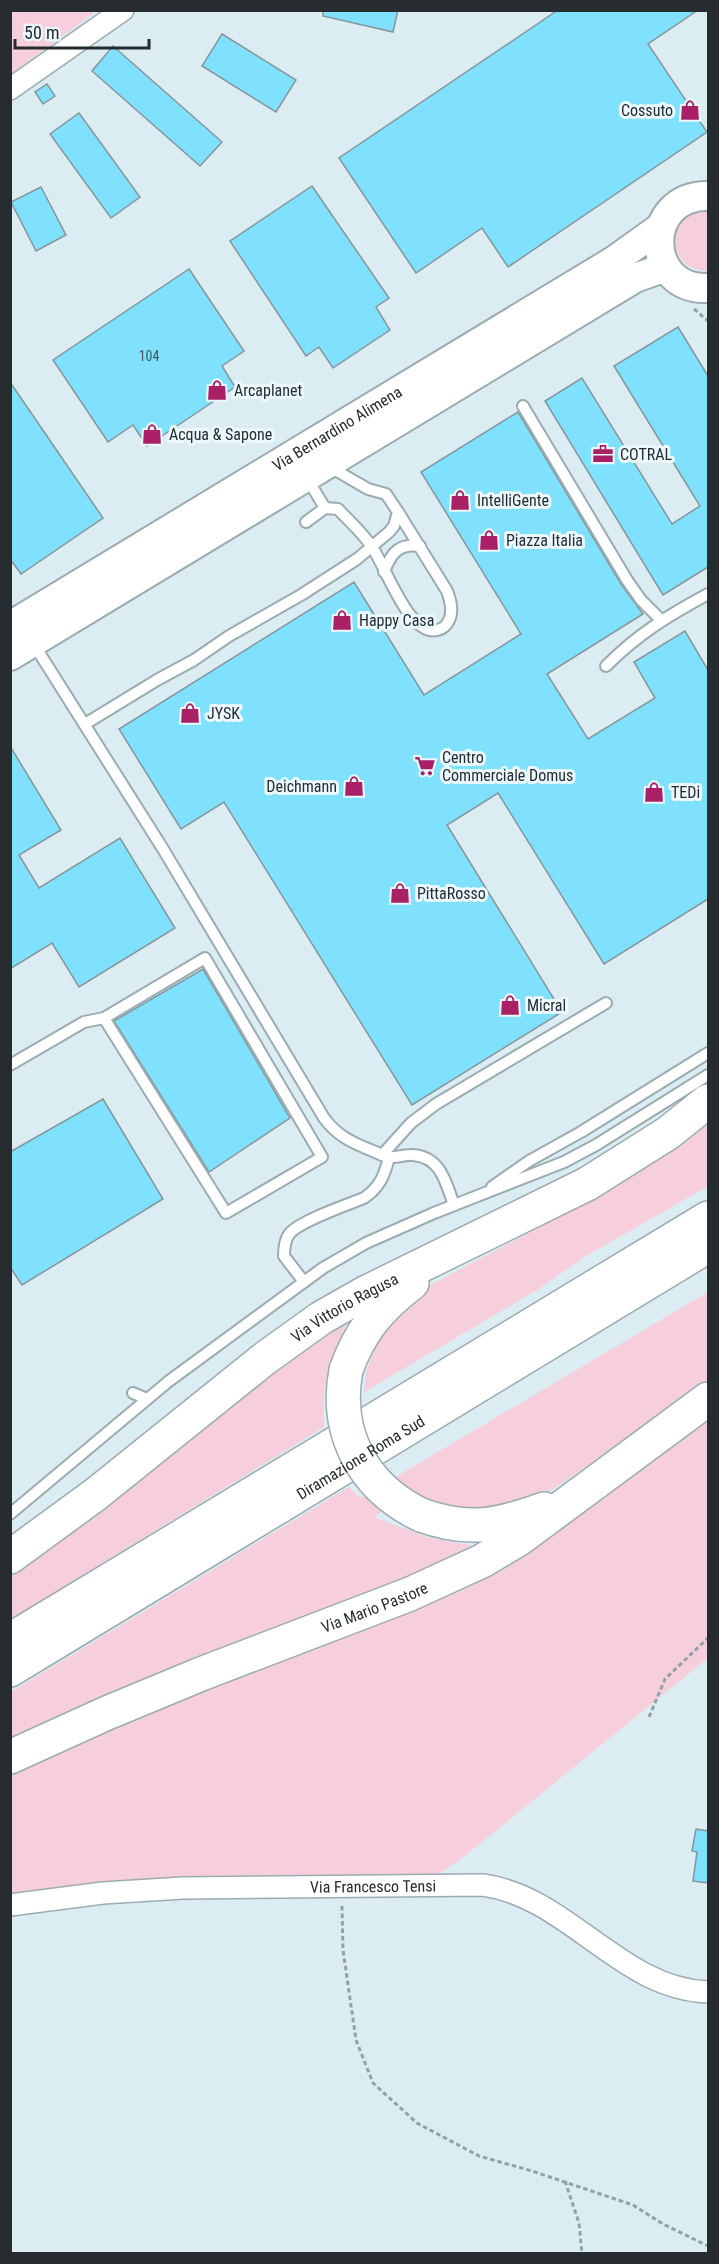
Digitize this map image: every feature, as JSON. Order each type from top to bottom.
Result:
[{"type":"highway","name":"Via Vittorio Ragusa","points":[[10,1557],[96,1494],[304,1329],[365,1293],[587,1184],[668,1132],[708,1101]]},
{"type":"highway","name":"Diramazione Roma Sud","points":[[10,1640],[708,1218]]},
{"type":"highway","points":[[472,1240],[398,1294],[379,1311],[361,1335],[346,1370],[342,1387],[344,1415],[350,1440],[361,1463],[370,1478],[384,1492],[420,1515],[456,1525],[497,1524],[544,1509],[601,1479]]},
{"type":"highway","name":"Diramazione Roma Sud","points":[[10,1670],[708,1246]]},
{"type":"highway","name":"Via Mario Pastore","points":[[10,1757],[190,1678],[410,1594],[464,1570],[519,1539],[708,1399]]},
{"type":"street","points":[[10,89],[123,10]]},
{"type":"street","name":"Via Bernardino Alimena","points":[[18,642],[615,260],[661,226],[676,206],[689,199],[707,196]]},
{"type":"street","points":[[661,226],[659,250],[666,267],[700,294]]},
{"type":"street","name":"Via Bernardino Alimena","points":[[18,642],[317,471],[635,278],[666,267]]},
{"type":"street","name":"Via Francesco Tensi","points":[[10,1905],[68,1897],[153,1890],[472,1885],[503,1889],[521,1896],[554,1913],[614,1956],[640,1971],[677,1987],[708,1992]]},
{"type":"lane","points":[[524,406],[627,580],[641,600],[661,620]]},
{"type":"lane","points":[[317,471],[325,508]]},
{"type":"lane","points":[[306,522],[325,508],[338,509],[373,547],[384,572],[405,606],[424,629],[436,631],[444,628],[450,619],[451,602],[447,591],[386,494],[317,471]]},
{"type":"lane","points":[[85,724],[301,595],[373,547],[394,526],[399,512]]},
{"type":"lane","points":[[384,572],[387,563],[398,549],[405,545],[420,546]]},
{"type":"lane","points":[[606,666],[661,620],[708,594]]},
{"type":"lane","points":[[18,642],[85,724],[163,849],[324,1118],[347,1140],[385,1156],[415,1155],[435,1163],[445,1178],[454,1205]]},
{"type":"lane","points":[[10,1065],[84,1022],[104,1018],[205,958],[322,1157],[226,1213],[104,1018]]},
{"type":"lane","points":[[304,1282],[284,1256],[286,1239],[290,1233],[304,1224],[373,1192],[384,1177],[385,1156],[411,1123],[436,1104],[606,1003]]},
{"type":"lane","points":[[483,1193],[529,1161],[581,1132],[708,1053]]},
{"type":"lane","points":[[10,1514],[147,1399],[304,1282],[366,1244],[454,1205],[531,1177],[564,1162],[596,1145],[708,1075]]},
{"type":"lane","points":[[134,1393],[147,1399]]},
{"type":"path","points":[[700,294],[700,316],[708,321]]},
{"type":"path","points":[[649,1717],[665,1679],[708,1638]]},
{"type":"path","points":[[340,1886],[344,1923],[343,1950],[356,2040],[373,2083],[417,2123],[479,2156],[565,2181],[633,2205],[663,2224],[708,2246]]},
{"type":"path","points":[[565,2181],[579,2223],[582,2253]]},
{"type":"shaded area","points":[[11,10],[93,10],[94,13],[11,74]]},
{"type":"shaded area","points":[[708,212],[708,271],[693,268],[683,261],[677,251],[675,240],[684,220],[694,214]]},
{"type":"shaded area","points":[[708,1120],[708,1186],[583,1258],[539,1289],[364,1392],[366,1372],[382,1331],[423,1289],[591,1200],[637,1171]]},
{"type":"shaded area","points":[[708,1292],[708,1384],[535,1501],[458,1513],[409,1494],[374,1517],[429,1538],[481,1547],[11,1748],[11,1692],[349,1487],[360,1498]]},
{"type":"shaded area","points":[[348,1322],[331,1360],[325,1385],[324,1427],[11,1619],[11,1569],[285,1356]]},
{"type":"shaded area","points":[[708,1416],[708,1658],[461,1859],[434,1877],[35,1895],[10,1893],[10,1774],[251,1665],[469,1581]]},
{"type":"building","points":[[323,10],[398,10],[393,32],[323,16]]},
{"type":"building","points":[[558,10],[698,10],[648,44],[707,132],[508,267],[482,228],[416,273],[339,158]]},
{"type":"building","points":[[222,34],[296,80],[276,112],[202,66]]},
{"type":"building","points":[[113,46],[222,142],[200,166],[92,71]]},
{"type":"building","points":[[47,84],[55,96],[43,104],[35,92]]},
{"type":"building","points":[[79,113],[140,197],[111,218],[50,134]]},
{"type":"building","points":[[312,186],[389,298],[376,307],[390,330],[333,368],[319,347],[306,356],[230,241]]},
{"type":"building","points":[[41,187],[66,235],[36,251],[11,202]]},
{"type":"building","points":[[189,269],[244,351],[222,366],[235,387],[147,446],[133,425],[108,442],[53,360]]},
{"type":"building","name":"COTRAL","points":[[678,327],[708,376],[708,567],[663,595],[545,401],[582,378],[672,524],[700,506],[614,366]]},
{"type":"building","points":[[10,382],[103,518],[21,574],[10,559]]},
{"type":"building","name":"Centro Commerciale Domus","points":[[518,412],[621,584],[643,614],[547,674],[588,739],[655,698],[634,662],[685,631],[708,670],[708,899],[604,964],[498,793],[447,825],[562,1012],[412,1105],[224,802],[181,829],[119,729],[354,582],[424,695],[521,634],[421,472]]},
{"type":"building","points":[[10,746],[61,830],[19,855],[39,888],[120,838],[175,928],[79,987],[52,943],[10,969]]},
{"type":"building","points":[[203,969],[290,1118],[209,1172],[114,1021]]},
{"type":"building","points":[[103,1099],[163,1199],[22,1285],[10,1267],[10,1152]]},
{"type":"building","points":[[696,1829],[708,1831],[708,1883],[693,1881],[697,1852],[692,1851]]},
{"type":"place","name":"Cossuto","points":[[690,110]]},
{"type":"place","name":"Arcaplanet","points":[[217,390]]},
{"type":"place","name":"Acqua & Sapone","points":[[152,434]]},
{"type":"place","name":"COTRAL","points":[[603,454]]},
{"type":"place","name":"IntelliGente","points":[[460,500]]},
{"type":"place","name":"Piazza Italia","points":[[489,540]]},
{"type":"place","name":"Happy Casa","points":[[342,620]]},
{"type":"place","name":"JYSK","points":[[190,713]]},
{"type":"place","name":"Centro Commerciale Domus","points":[[425,766]]},
{"type":"place","name":"Deichmann","points":[[354,786]]},
{"type":"place","name":"TEDi","points":[[654,792]]},
{"type":"place","name":"PittaRosso","points":[[400,893]]},
{"type":"place","name":"Micral","points":[[510,1005]]}]
